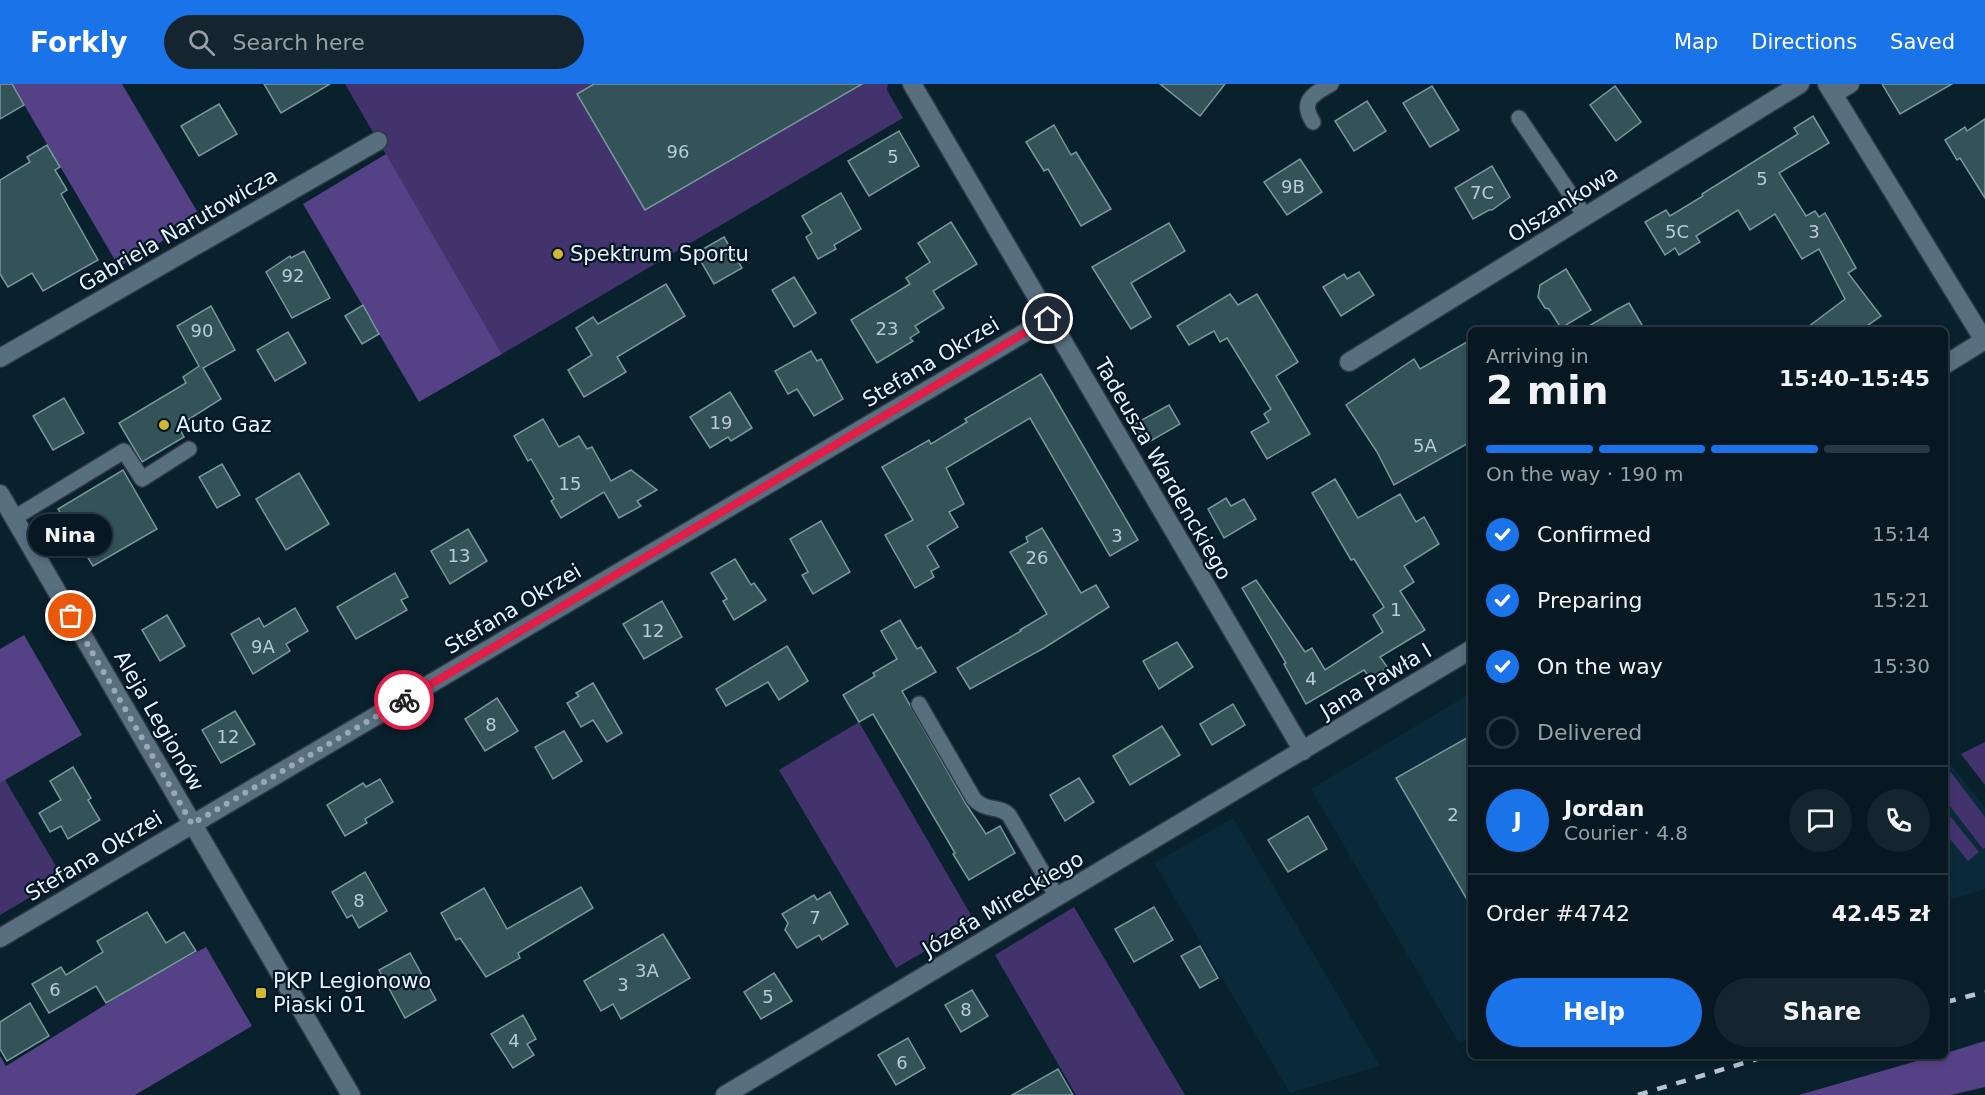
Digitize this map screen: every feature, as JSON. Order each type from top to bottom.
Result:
[{"type":"street","name":"Tadeusza Wardenckiego","points":[[912,84],[1303,751]]},
{"type":"street","name":"Olszankowa","points":[[1349,362],[1800,84]]},
{"type":"street","points":[[1850,84],[1830,89],[1984,341],[1948,363]]},
{"type":"street","name":"Gabriela Narutowicza","points":[[0,358],[378,141]]},
{"type":"street","name":"Stefana Okrzei","points":[[0,938],[1048,319]]},
{"type":"street","name":"Aleja Legionów","points":[[0,494],[351,1095]]},
{"type":"street","name":"Jana Pawła I","points":[[1303,751],[1468,651]]},
{"type":"street","name":"Józefa Mireckiego","points":[[725,1095],[1303,751]]},
{"type":"lane","points":[[1313,122],[1307,109],[1311,96],[1331,84]]},
{"type":"lane","points":[[1519,118],[1585,216]]},
{"type":"lane","points":[[14,518],[124,451],[142,479],[189,449]]},
{"type":"lane","points":[[919,704],[974,800],[988,809],[1002,810],[1009,815],[1058,897]]},
{"type":"shaded area","points":[[12,84],[122,84],[201,218],[119,267]]},
{"type":"shaded area","name":"Spektrum Sportu","points":[[345,84],[888,84],[887,90],[903,118],[502,354]]},
{"type":"shaded area","points":[[386,154],[502,354],[419,402],[303,204]]},
{"type":"shaded area","points":[[24,635],[82,735],[0,783],[0,649]]},
{"type":"shaded area","points":[[1468,695],[1468,1040],[1459,1043],[1311,789]]},
{"type":"shaded area","points":[[859,722],[975,922],[896,968],[779,770]]},
{"type":"shaded area","points":[[1985,742],[1985,785],[1961,754]]},
{"type":"shaded area","points":[[1948,761],[1985,808],[1985,889],[1948,900]]},
{"type":"shaded area","points":[[1948,769],[1985,817],[1985,848],[1983,849],[1948,804]]},
{"type":"shaded area","points":[[5,780],[63,878],[0,915],[0,783]]},
{"type":"shaded area","points":[[1948,813],[1979,852],[1968,861],[1948,836]]},
{"type":"shaded area","points":[[1233,818],[1380,1066],[1290,1093],[1154,863]]},
{"type":"shaded area","points":[[1074,907],[1185,1095],[1076,1095],[995,955]]},
{"type":"shaded area","points":[[206,947],[252,1026],[135,1095],[0,1095],[0,1056],[6,1066],[147,979]]},
{"type":"shaded area","points":[[1985,1041],[1985,1087],[1951,1095],[1799,1095],[1924,1059],[1948,1059],[1948,1052]]},
{"type":"building","points":[[0,84],[12,84],[24,105],[0,119]]},
{"type":"building","points":[[264,84],[330,84],[281,113]]},
{"type":"building","points":[[594,84],[862,84],[645,210],[577,94]]},
{"type":"building","points":[[1160,84],[1225,84],[1200,116]]},
{"type":"building","points":[[1882,84],[1952,84],[1900,114]]},
{"type":"building","points":[[1432,86],[1459,130],[1430,147],[1403,103]]},
{"type":"building","points":[[1615,86],[1641,122],[1616,141],[1590,105]]},
{"type":"building","points":[[1367,101],[1386,131],[1354,151],[1335,121]]},
{"type":"building","points":[[219,104],[237,134],[199,156],[181,126]]},
{"type":"building","points":[[1813,116],[1829,143],[1779,173],[1806,216],[1815,211],[1819,217],[1825,213],[1856,268],[1848,273],[1881,316],[1865,327],[1808,327],[1845,299],[1819,249],[1802,259],[1775,214],[1750,230],[1738,210],[1696,236],[1700,242],[1679,255],[1675,248],[1665,255],[1645,222],[1666,210],[1670,216],[1703,196],[1702,194],[1798,134],[1794,128]]},
{"type":"building","points":[[1985,119],[1985,198],[1960,158],[1957,160],[1945,140],[1965,127],[1967,131]]},
{"type":"building","points":[[1054,125],[1071,155],[1076,152],[1111,209],[1081,226],[1048,169],[1044,171],[1026,142]]},
{"type":"building","points":[[899,131],[919,166],[869,196],[848,161]]},
{"type":"building","points":[[47,145],[60,167],[55,170],[67,190],[61,194],[98,260],[43,291],[32,273],[8,287],[0,274],[0,180],[30,162],[27,157]]},
{"type":"building","points":[[1300,159],[1322,192],[1287,215],[1264,182]]},
{"type":"building","points":[[1492,166],[1510,197],[1492,210],[1473,219],[1455,188]]},
{"type":"building","points":[[841,193],[861,229],[834,245],[836,249],[818,259],[806,237],[812,233],[802,216]]},
{"type":"building","points":[[951,222],[977,264],[933,291],[944,308],[915,326],[919,332],[910,338],[913,341],[877,363],[851,320],[910,284],[906,278],[930,262],[918,243]]},
{"type":"building","points":[[1169,223],[1185,251],[1131,283],[1151,317],[1131,329],[1092,267]]},
{"type":"building","points":[[724,237],[742,268],[714,284],[696,253]]},
{"type":"building","points":[[304,251],[330,298],[292,318],[266,272],[290,256],[291,258]]},
{"type":"building","points":[[1566,269],[1591,310],[1560,327],[1538,297],[1540,285]]},
{"type":"building","points":[[1359,272],[1374,295],[1341,316],[1323,287],[1344,274],[1347,279]]},
{"type":"building","points":[[794,277],[816,313],[794,327],[772,290]]},
{"type":"building","points":[[666,284],[685,316],[617,357],[626,372],[584,397],[568,370],[592,355],[576,328],[593,317],[598,324]]},
{"type":"building","points":[[1230,294],[1238,305],[1257,294],[1298,362],[1276,376],[1310,434],[1267,459],[1251,432],[1269,422],[1264,414],[1271,409],[1227,338],[1220,342],[1214,331],[1189,345],[1177,326]]},
{"type":"building","points":[[1629,303],[1643,327],[1587,327]]},
{"type":"building","points":[[363,305],[379,334],[362,344],[345,316]]},
{"type":"building","points":[[211,306],[235,350],[203,368],[221,399],[178,426],[184,437],[142,462],[119,423],[186,383],[183,377],[199,366],[177,326]]},
{"type":"building","points":[[288,332],[306,363],[275,381],[257,350]]},
{"type":"building","points":[[1468,341],[1468,443],[1394,485],[1377,452],[1346,405],[1414,359],[1420,369]]},
{"type":"building","points":[[811,351],[817,361],[821,359],[843,399],[814,416],[797,389],[788,394],[775,371]]},
{"type":"building","points":[[1041,374],[1138,540],[1110,556],[1030,418],[946,468],[964,504],[949,512],[958,527],[927,546],[939,567],[931,571],[934,577],[915,588],[885,535],[913,520],[882,467],[929,440],[931,444],[967,422],[965,419]]},
{"type":"building","points":[[730,392],[752,428],[731,441],[728,437],[710,448],[690,417]]},
{"type":"building","points":[[64,398],[84,433],[53,450],[33,416]]},
{"type":"building","points":[[1169,405],[1180,424],[1142,446],[1131,426]]},
{"type":"building","points":[[543,419],[559,447],[579,436],[587,449],[592,447],[611,481],[631,470],[657,490],[637,501],[641,506],[619,518],[604,492],[561,518],[551,501],[554,499],[531,459],[528,461],[514,436]]},
{"type":"building","points":[[222,464],[240,495],[217,508],[199,477]]},
{"type":"building","points":[[123,470],[157,529],[93,566],[58,509]]},
{"type":"building","points":[[299,473],[329,524],[286,550],[256,499]]},
{"type":"building","points":[[1335,479],[1358,518],[1400,494],[1416,522],[1424,517],[1439,544],[1404,566],[1414,582],[1400,591],[1425,630],[1380,657],[1388,668],[1370,678],[1364,670],[1306,704],[1284,664],[1286,663],[1242,588],[1256,580],[1305,652],[1312,648],[1325,670],[1383,632],[1373,615],[1384,607],[1354,559],[1351,560],[1312,493]]},
{"type":"building","points":[[1226,498],[1231,506],[1244,499],[1256,519],[1224,538],[1208,509]]},
{"type":"building","points":[[821,521],[850,572],[813,594],[802,575],[808,572],[790,539]]},
{"type":"building","points":[[1042,528],[1081,593],[1096,585],[1109,607],[1044,648],[970,689],[957,668],[1047,614],[1010,552],[1028,542],[1026,537]]},
{"type":"building","points":[[468,529],[487,561],[450,584],[431,551]]},
{"type":"building","points":[[735,559],[751,585],[754,583],[766,600],[734,620],[723,601],[727,599],[711,573]]},
{"type":"building","points":[[395,573],[408,597],[401,600],[407,610],[356,639],[337,607]]},
{"type":"building","points":[[662,601],[682,637],[644,659],[623,624]]},
{"type":"building","points":[[295,608],[308,631],[286,644],[290,651],[253,674],[231,634],[259,618],[264,627]]},
{"type":"building","points":[[167,615],[185,646],[160,661],[142,630]]},
{"type":"building","points":[[900,620],[917,649],[921,647],[936,672],[902,691],[966,804],[986,834],[1000,826],[1015,853],[969,880],[873,714],[859,722],[843,695],[875,676],[873,673],[897,659],[881,631]]},
{"type":"building","points":[[1177,642],[1193,667],[1159,689],[1143,661]]},
{"type":"building","points":[[787,646],[808,681],[779,700],[768,682],[726,706],[716,689]]},
{"type":"building","points":[[593,683],[622,733],[607,742],[593,720],[581,727],[567,703],[579,696],[576,693]]},
{"type":"building","points":[[497,698],[518,731],[485,751],[465,719]]},
{"type":"building","points":[[1233,704],[1245,725],[1212,745],[1200,724]]},
{"type":"building","points":[[235,711],[255,744],[221,763],[202,730]]},
{"type":"building","points":[[1162,726],[1180,755],[1130,785],[1113,756]]},
{"type":"building","points":[[564,731],[582,761],[553,779],[535,747]]},
{"type":"building","points":[[1468,737],[1468,901],[1396,778]]},
{"type":"building","points":[[73,767],[91,798],[88,800],[100,820],[68,839],[61,826],[50,832],[39,813],[61,800],[50,781]]},
{"type":"building","points":[[1079,778],[1094,802],[1065,821],[1050,795]]},
{"type":"building","points":[[380,779],[393,802],[365,819],[367,823],[345,836],[327,805],[363,783],[366,787]]},
{"type":"building","points":[[1308,816],[1327,849],[1288,872],[1268,840]]},
{"type":"building","points":[[365,872],[387,911],[359,928],[352,915],[347,918],[332,892]]},
{"type":"building","points":[[581,887],[593,908],[518,953],[520,958],[486,977],[460,938],[456,940],[441,913],[484,888],[507,929]]},
{"type":"building","points":[[830,892],[848,924],[822,940],[819,935],[797,948],[785,930],[788,923],[782,914],[814,895],[817,900]]},
{"type":"building","points":[[1154,907],[1173,940],[1134,962],[1115,929]]},
{"type":"building","points":[[147,912],[166,943],[184,932],[196,951],[106,1003],[96,986],[49,1013],[32,984],[61,967],[66,975],[103,952],[97,941]]},
{"type":"building","points":[[663,934],[690,978],[621,1019],[613,1004],[601,1011],[584,981]]},
{"type":"building","points":[[1200,946],[1218,978],[1200,988],[1181,956]]},
{"type":"building","points":[[410,953],[436,1000],[405,1018],[379,970]]},
{"type":"building","points":[[774,973],[792,1001],[761,1019],[744,992]]},
{"type":"building","points":[[972,990],[988,1016],[961,1032],[945,1005]]},
{"type":"building","points":[[30,1003],[49,1036],[7,1061],[0,1049],[0,1022]]},
{"type":"building","points":[[523,1015],[536,1039],[527,1044],[534,1055],[513,1068],[491,1034]]},
{"type":"building","points":[[908,1038],[925,1068],[896,1085],[878,1055]]},
{"type":"building","points":[[1058,1069],[1073,1095],[1012,1095]]},
{"type":"railway","points":[[1948,1001],[1985,992]]},
{"type":"railway","points":[[1638,1095],[1757,1059]]},
{"type":"way so far","points":[[71,616],[192,824],[404,700]]},
{"type":"place","name":"Spektrum Sportu","points":[[558,254]]},
{"type":"place","name":"Auto Gaz","points":[[164,425]]},
{"type":"place","name":"Nina","points":[[71,616]]},
{"type":"place","name":"PKP Legionowo Piaski 01","points":[[261,993]]},
{"type":"route","points":[[404,700],[1048,319]]}]
